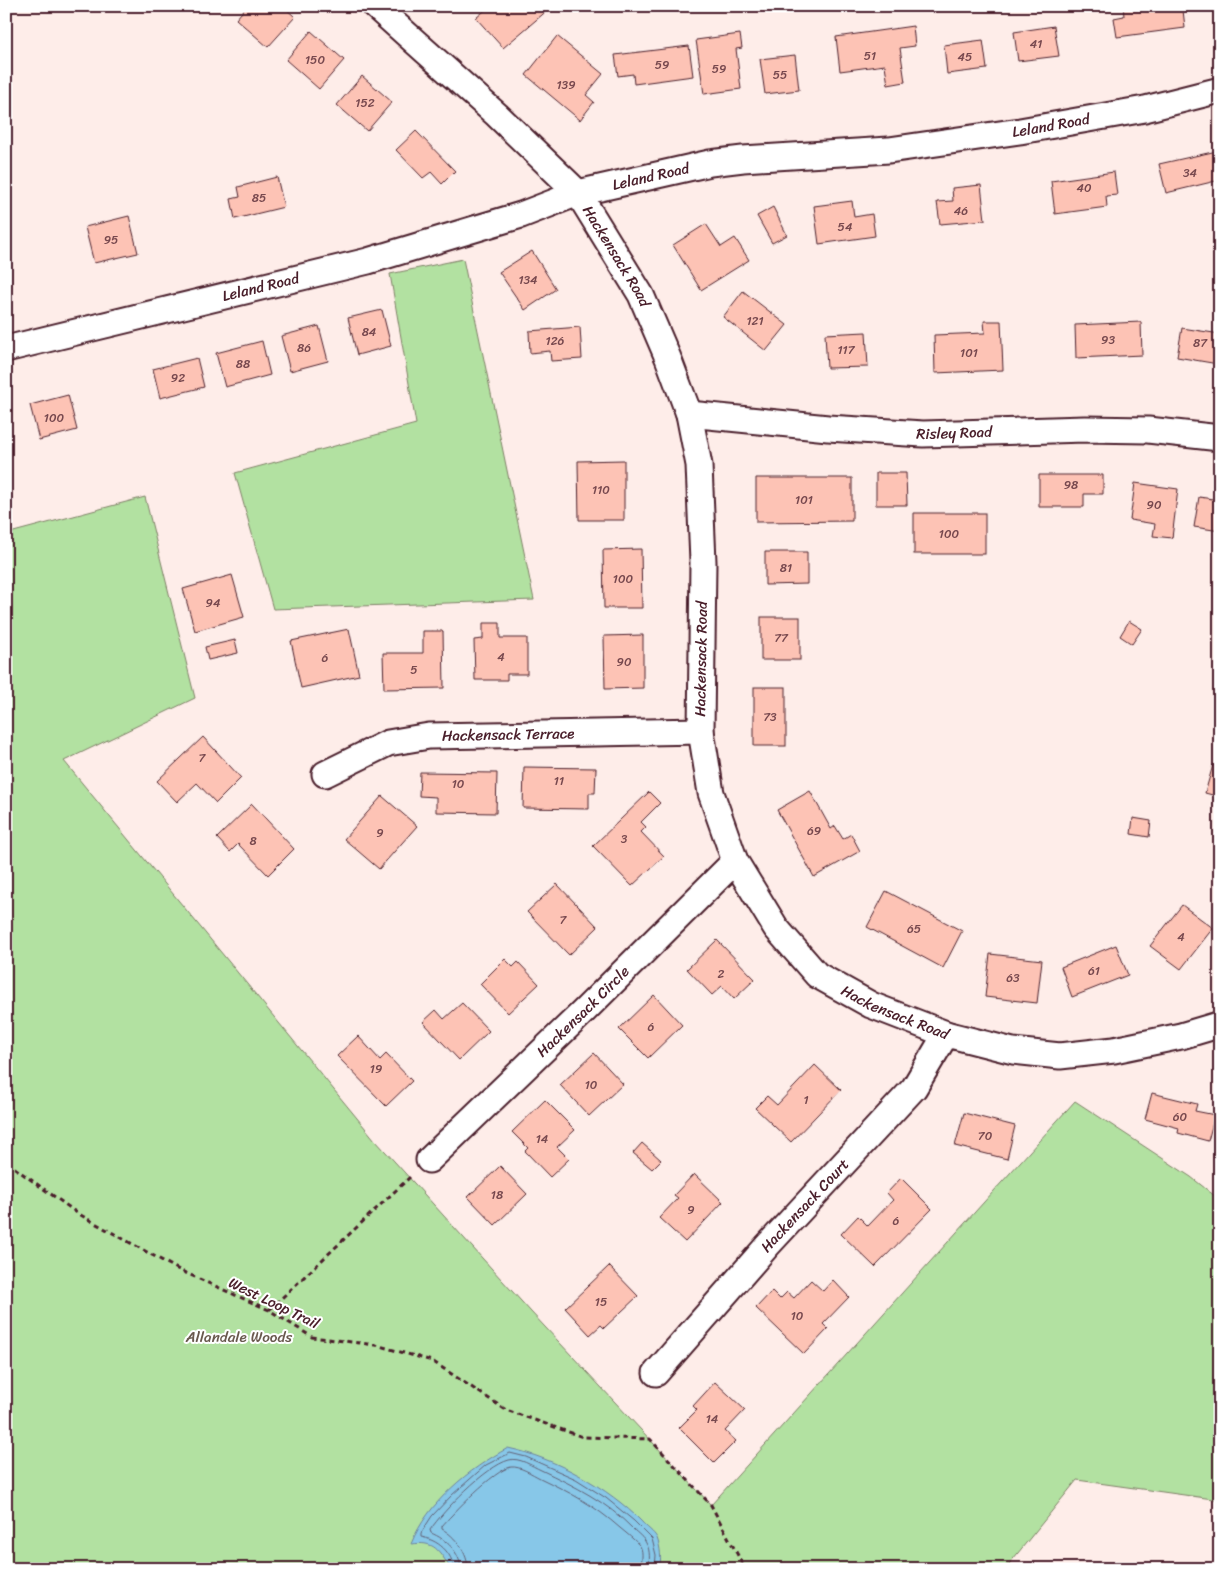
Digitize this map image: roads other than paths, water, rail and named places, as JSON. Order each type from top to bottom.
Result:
[{"type":"street","name":"Hackensack Road","points":[[375,6],[497,115],[578,193],[641,295],[689,414],[699,465],[703,562],[701,731],[711,793],[735,861],[776,928],[817,976],[871,1005],[946,1034],[1013,1051],[1060,1056],[1114,1050],[1181,1036],[1219,1025]]},
{"type":"street","name":"Leland Road","points":[[6,349],[368,261],[521,214],[578,193],[710,163],[889,150],[1020,131],[1145,109],[1220,90]]},
{"type":"street","name":"Risley Road","points":[[689,414],[818,428],[923,434],[1085,429],[1148,430],[1220,438]]},
{"type":"street","name":"Hackensack Terrace","points":[[325,774],[388,743],[429,736],[701,731]]},
{"type":"street","name":"Hackensack Circle","points":[[429,1160],[583,1012],[735,861]]},
{"type":"street","name":"Hackensack Court","points":[[656,1373],[775,1238],[914,1088],[946,1034]]},
{"type":"water","points":[[508,1448],[544,1459],[562,1467],[613,1497],[656,1536],[661,1557],[660,1569],[451,1569],[436,1548],[426,1544],[411,1544],[428,1514],[451,1488],[493,1456]]},
{"type":"park label","name":"Allandale Woods","points":[[239,1337]]}]
